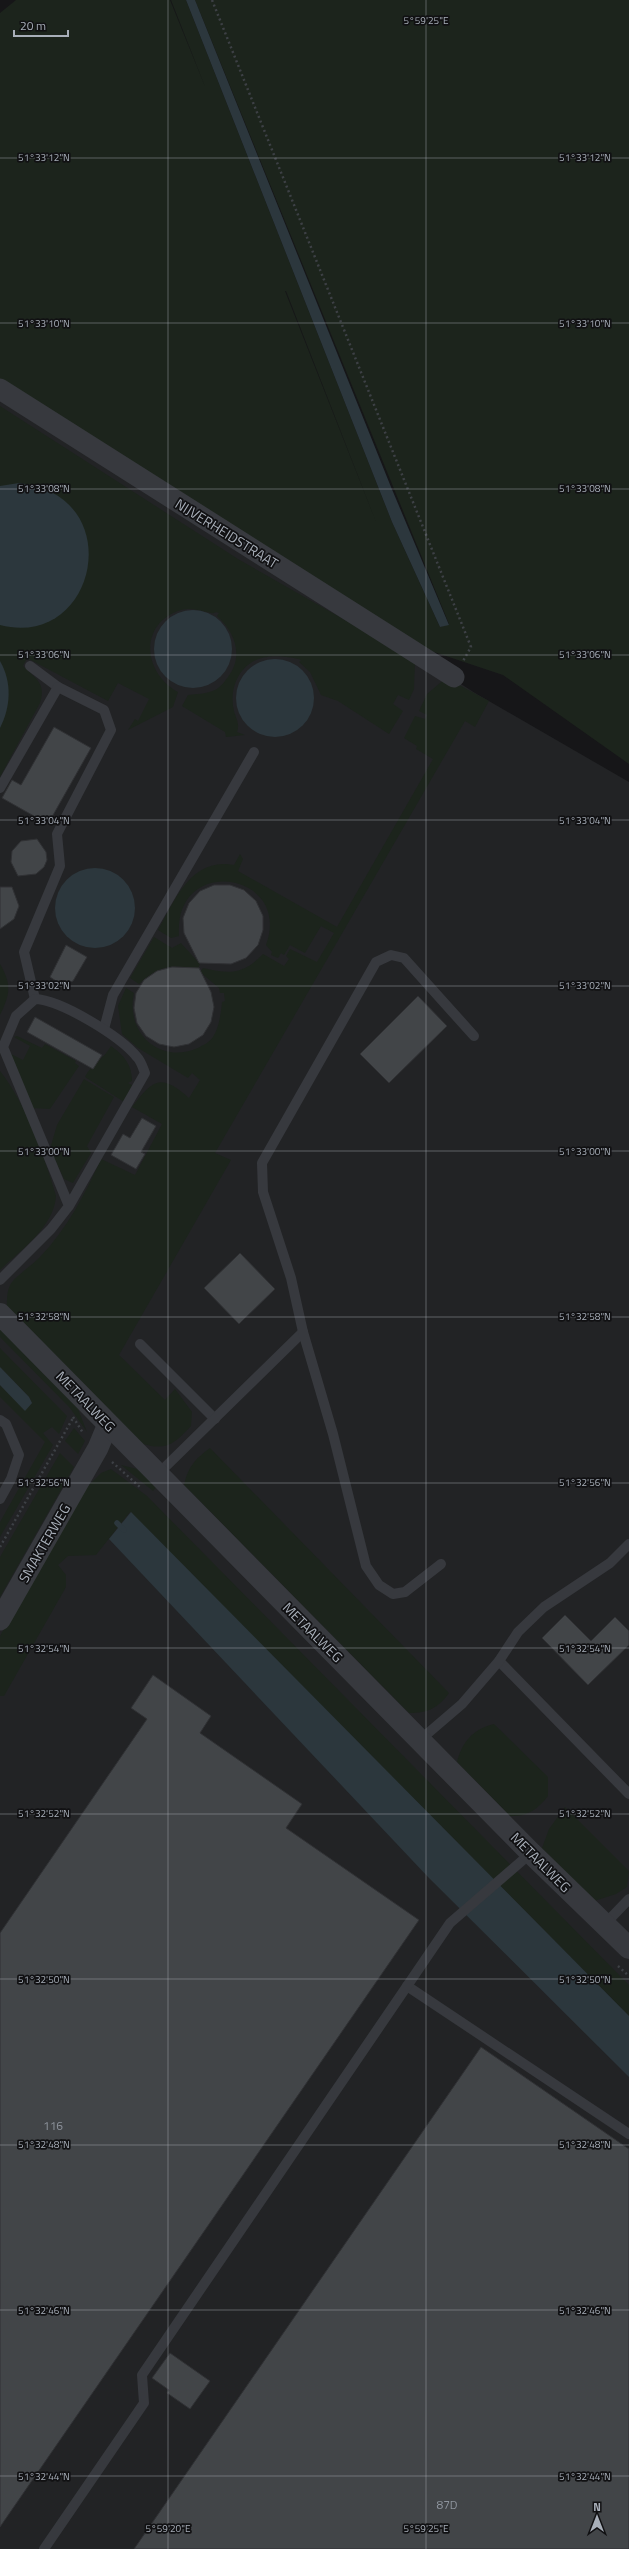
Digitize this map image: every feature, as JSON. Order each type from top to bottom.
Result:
[{"type":"street","name":"NIJVERHEIDSTRAAT","points":[[0,389],[454,677]]},
{"type":"street","name":"METAALWEG","points":[[0,1314],[531,1853],[629,1948]]},
{"type":"street","name":"SMAKTERWEG","points":[[0,1620],[98,1448],[108,1424]]},
{"type":"lane","points":[[30,666],[58,687],[104,710],[111,730],[57,834],[60,866],[24,952],[34,999]]},
{"type":"lane","points":[[0,788],[58,687]]},
{"type":"lane","points":[[104,1028],[113,994],[254,752]]},
{"type":"lane","points":[[441,1564],[405,1592],[393,1594],[379,1585],[366,1566],[333,1434],[303,1332],[291,1278],[262,1192],[262,1163],[376,962],[391,955],[404,958],[474,1036]]},
{"type":"lane","points":[[0,1280],[51,1229],[69,1206],[145,1073],[138,1057],[104,1028],[46,1000],[34,999],[16,1016],[4,1047],[69,1206]]},
{"type":"lane","points":[[158,1474],[303,1332]]},
{"type":"lane","points":[[140,1344],[215,1419]]},
{"type":"lane","points":[[0,1420],[6,1424],[20,1455],[11,1479],[0,1499]]},
{"type":"lane","points":[[420,1740],[462,1704],[499,1661],[518,1632],[544,1607],[610,1563],[629,1544]]},
{"type":"lane","points":[[499,1661],[629,1794]]},
{"type":"lane","points":[[44,2549],[144,2403],[142,2375],[450,1923],[499,1879],[531,1853]]},
{"type":"lane","points":[[605,1924],[629,1899]]},
{"type":"lane","points":[[407,1986],[629,2134]]},
{"type":"path","points":[[212,0],[471,647],[454,677]]},
{"type":"path","points":[[0,1547],[73,1418]]},
{"type":"shaded area","points":[[16,0],[170,0],[206,89],[171,0],[186,0],[392,522],[440,627],[449,624],[195,0],[629,0],[629,764],[503,675],[428,650],[0,380],[0,13]],"holes":[[[285,291],[286,291],[378,527]]]},
{"type":"shaded area","points":[[186,0],[195,0],[391,487],[449,625],[440,627],[392,522]]},
{"type":"shaded area","points":[[0,389],[475,693],[629,782],[629,2549],[0,2549]]},
{"type":"shaded area","points":[[0,406],[238,559],[415,660],[414,689],[409,700],[398,695],[393,704],[403,711],[389,734],[338,701],[321,695],[310,672],[299,662],[301,660],[275,656],[258,659],[250,663],[238,676],[233,693],[234,711],[238,724],[237,732],[245,735],[226,737],[225,732],[182,706],[188,695],[202,694],[212,691],[223,684],[233,669],[236,661],[233,637],[229,629],[217,616],[219,613],[185,609],[167,616],[158,625],[152,636],[150,648],[152,661],[157,673],[166,683],[178,692],[173,707],[128,730],[135,719],[138,721],[149,699],[118,683],[108,701],[27,658],[23,666],[39,682],[42,696],[40,703],[0,777]]},
{"type":"shaded area","points":[[19,483],[54,494],[76,514],[87,540],[88,568],[78,594],[60,615],[33,627],[0,625],[0,486]]},
{"type":"shaded area","points":[[193,610],[208,613],[221,621],[229,634],[232,649],[229,664],[221,677],[208,685],[193,688],[178,685],[165,677],[157,664],[154,649],[157,634],[165,621],[178,613]]},
{"type":"shaded area","points":[[275,659],[290,662],[303,670],[311,683],[314,698],[311,713],[303,726],[290,734],[275,737],[260,734],[247,726],[239,713],[236,698],[239,683],[247,670],[260,662]]},
{"type":"shaded area","points":[[0,661],[7,677],[9,694],[4,720],[0,728]]},
{"type":"shaded area","points":[[446,678],[489,701],[475,727],[465,721],[215,1153],[231,1160],[119,1355],[165,1400],[175,1389],[192,1412],[191,1426],[175,1441],[165,1446],[158,1447],[143,1444],[7,1312],[7,1300],[10,1285],[40,1257],[59,1235],[75,1211],[101,1159],[135,1175],[162,1124],[132,1107],[139,1098],[152,1085],[164,1082],[179,1090],[189,1098],[200,1080],[192,1073],[188,1078],[138,1048],[122,1034],[118,1006],[126,988],[134,993],[133,1007],[135,1020],[140,1032],[148,1042],[158,1048],[170,1052],[184,1052],[198,1048],[206,1044],[211,1039],[218,1025],[222,1002],[225,1001],[224,993],[220,993],[219,988],[200,972],[203,968],[228,972],[235,971],[249,966],[263,954],[284,966],[289,959],[286,956],[290,949],[317,962],[334,933],[321,926],[305,953],[290,945],[284,955],[281,953],[278,958],[271,955],[272,952],[266,945],[270,920],[263,901],[249,888],[230,882],[211,883],[194,892],[182,910],[179,936],[171,938],[158,930],[178,894],[186,883],[206,868],[219,864],[234,865],[240,854],[243,859],[238,871],[337,927],[433,759],[416,749],[417,746],[404,738],[415,716],[425,719],[427,715],[419,711],[427,694]]},
{"type":"shaded area","points":[[87,868],[103,868],[124,879],[135,900],[135,916],[124,937],[103,948],[87,948],[73,942],[66,937],[61,930],[55,916],[55,900],[61,886],[66,879],[73,874]]},
{"type":"shaded area","points":[[154,937],[172,948],[181,943],[200,964],[197,971],[180,967],[166,968],[152,974],[139,984],[130,978]]},
{"type":"shaded area","points":[[0,964],[8,984],[8,995],[0,1015]]},
{"type":"shaded area","points":[[17,1036],[42,1048],[45,1044],[76,1061],[75,1063],[79,1066],[50,1109],[32,1108],[11,1064],[14,1060],[9,1057],[11,1054],[23,1060],[30,1046],[14,1037]]},
{"type":"shaded area","points":[[111,1046],[120,1053],[131,1070],[132,1081],[128,1083],[132,1085],[124,1102],[85,1077],[90,1069],[105,1055]]},
{"type":"shaded area","points":[[0,1071],[18,1098],[26,1114],[40,1147],[56,1196],[54,1207],[43,1228],[0,1270]]},
{"type":"shaded area","points":[[84,1079],[114,1097],[87,1146],[91,1153],[73,1183],[64,1179],[50,1149],[57,1125]]},
{"type":"shaded area","points":[[0,1325],[79,1406],[78,1409],[87,1432],[70,1408],[0,1337]]},
{"type":"shaded area","points":[[0,1348],[67,1416],[59,1434],[52,1427],[43,1433],[53,1445],[0,1537],[0,1522],[45,1442],[0,1397],[0,1385],[25,1410],[32,1403],[29,1397],[0,1367]]},
{"type":"shaded area","points":[[0,1367],[29,1397],[32,1403],[25,1411],[0,1385]]},
{"type":"shaded area","points":[[74,1428],[85,1441],[78,1454],[65,1441]]},
{"type":"shaded area","points":[[210,1448],[449,1693],[437,1706],[427,1711],[409,1713],[184,1485],[190,1468],[200,1456]]},
{"type":"shaded area","points":[[60,1453],[74,1467],[0,1597],[0,1557]]},
{"type":"shaded area","points":[[121,1465],[137,1469],[158,1485],[153,1491]]},
{"type":"shaded area","points":[[111,1469],[147,1496],[629,1985],[629,2016],[130,1512],[96,1555],[68,1556],[58,1565],[66,1575],[66,1587],[4,1696],[0,1696],[0,1636],[86,1485],[88,1486],[101,1473]]},
{"type":"shaded area","points":[[131,1512],[629,2016],[629,2077],[428,1877],[109,1539]]},
{"type":"shaded area","points":[[494,1724],[548,1777],[548,1796],[540,1805],[527,1814],[510,1816],[457,1762],[462,1748],[470,1737],[480,1729]]},
{"type":"shaded area","points":[[565,1807],[629,1871],[627,1887],[616,1894],[594,1901],[542,1848],[549,1829]]},
{"type":"building","points":[[54,727],[91,748],[48,824],[2,798],[12,780],[21,785]]},
{"type":"building","points":[[37,839],[46,852],[47,860],[44,867],[36,874],[18,876],[11,862],[12,851],[21,841]]},
{"type":"building","points":[[214,885],[230,885],[244,890],[256,901],[263,916],[263,930],[258,945],[246,958],[231,964],[199,963],[184,933],[183,918],[189,903],[200,891]]},
{"type":"building","points":[[0,887],[12,887],[19,906],[14,919],[0,929]]},
{"type":"building","points":[[66,945],[87,957],[73,981],[62,985],[50,977]]},
{"type":"building","points":[[172,967],[199,968],[211,992],[214,1007],[211,1022],[203,1035],[189,1044],[174,1047],[159,1044],[146,1036],[137,1023],[134,1008],[136,993],[144,980],[157,971]]},
{"type":"building","points":[[418,996],[447,1026],[389,1083],[360,1054]]},
{"type":"building","points":[[35,1017],[102,1055],[93,1069],[27,1032]]},
{"type":"building","points":[[142,1118],[156,1126],[141,1152],[145,1154],[136,1169],[111,1155],[123,1134],[130,1138]]},
{"type":"building","points":[[240,1253],[275,1289],[239,1324],[204,1288]]},
{"type":"building","points":[[565,1615],[591,1641],[615,1617],[629,1631],[629,1645],[588,1685],[542,1638]]},
{"type":"building","points":[[153,1675],[211,1716],[200,1733],[302,1804],[286,1828],[419,1920],[0,2527],[0,1933],[147,1719],[131,1708]]},
{"type":"building","points":[[481,2047],[629,2149],[629,2549],[134,2549]]},
{"type":"building","points":[[170,2353],[210,2381],[190,2409],[167,2393],[169,2390],[152,2378]]},
{"type":"waterway","points":[[117,1523],[124,1530]]}]
